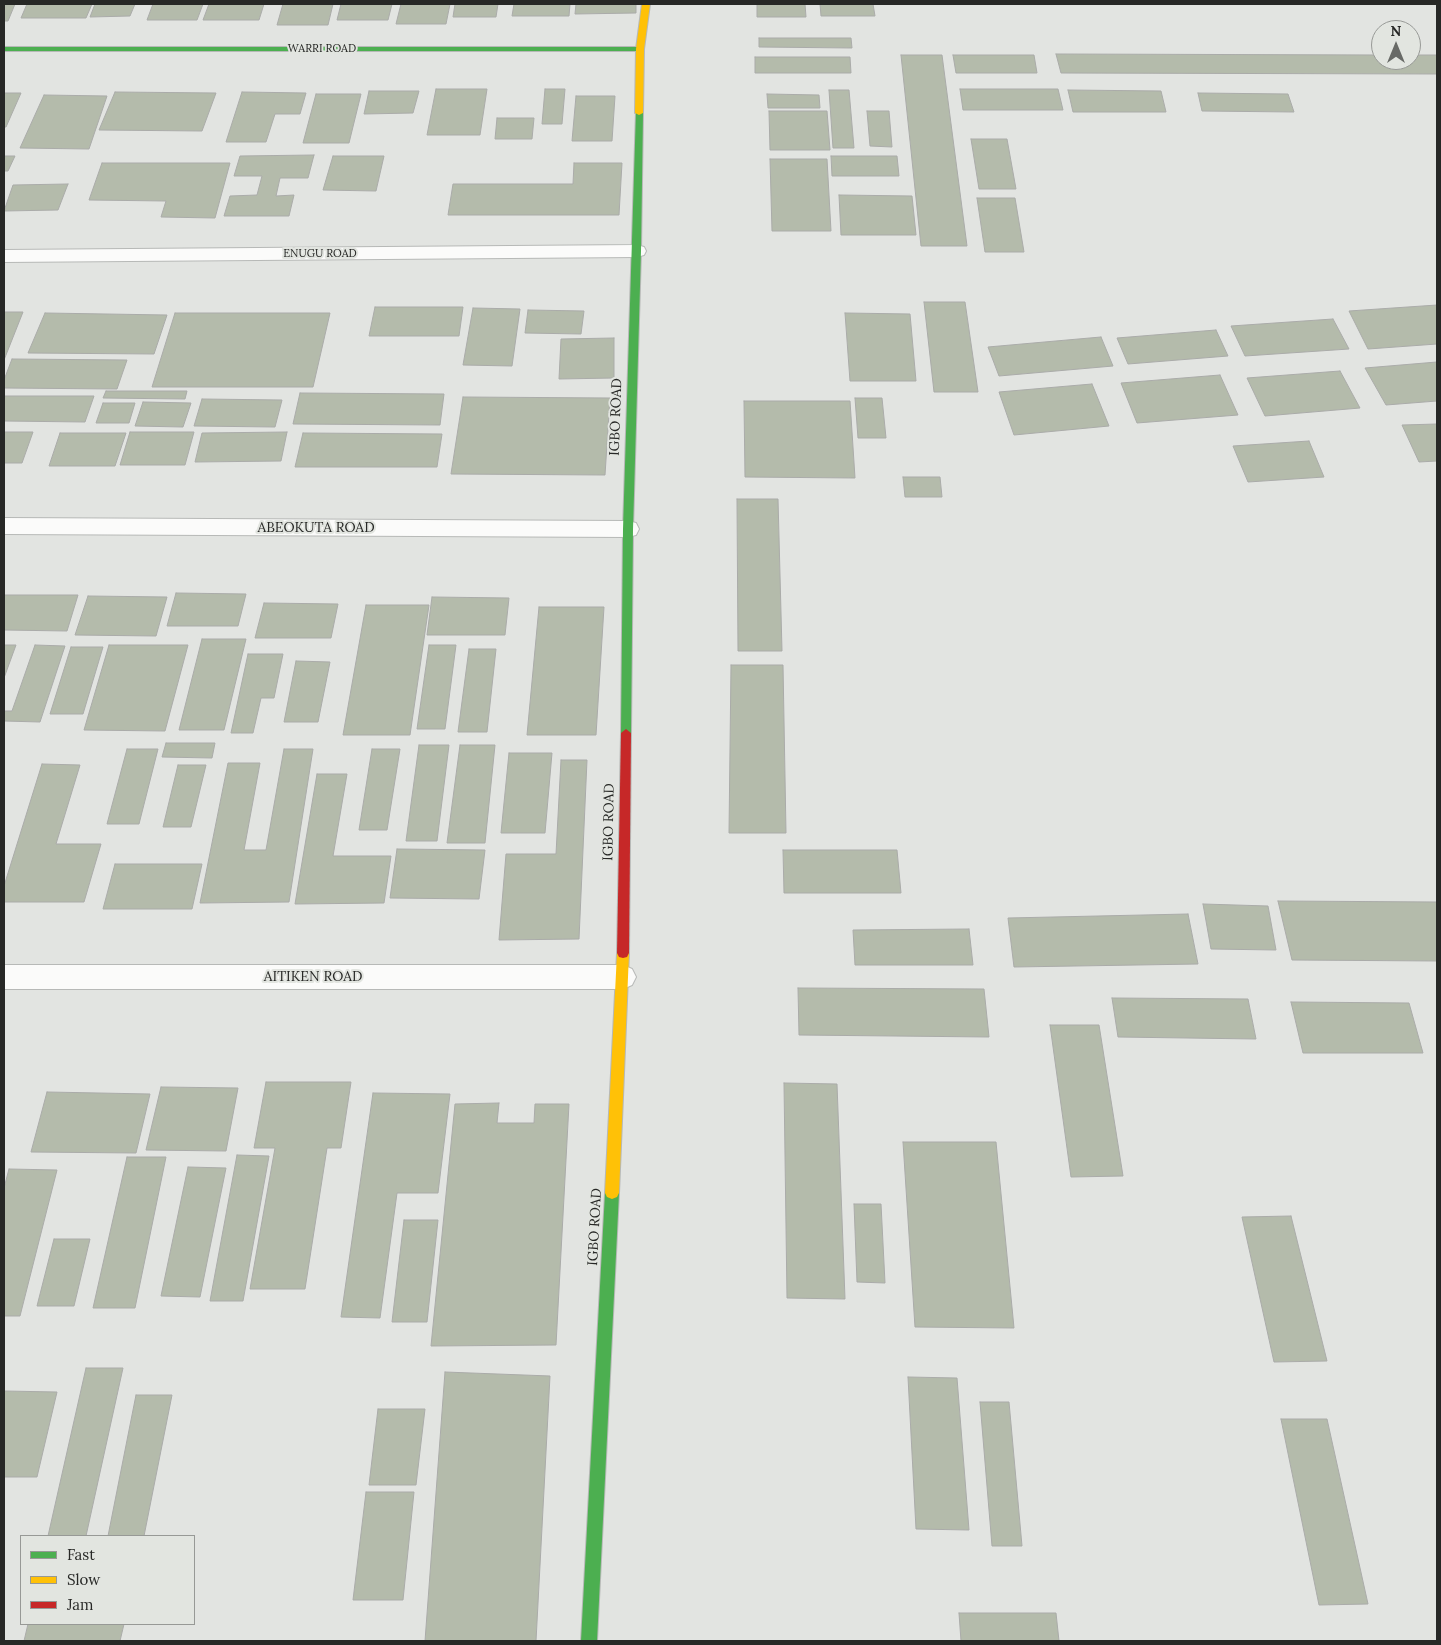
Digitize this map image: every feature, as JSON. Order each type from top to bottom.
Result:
[{"type":"street","name":"IGBO ROAD","points":[[590,1641],[623,977],[628,529],[640,49],[646,4]]},
{"type":"street","name":"WARRI ROAD","points":[[4,49],[640,49]]},
{"type":"lane","name":"ENUGU ROAD","points":[[4,256],[636,251]]},
{"type":"lane","name":"ABEOKUTA ROAD","points":[[4,526],[628,529]]},
{"type":"lane","name":"AITIKEN ROAD","points":[[4,977],[623,977]]},
{"type":"building","points":[[4,4],[15,4],[8,21],[4,21]]},
{"type":"building","points":[[27,4],[92,4],[86,18],[21,18]]},
{"type":"building","points":[[95,4],[135,4],[130,16],[90,17]]},
{"type":"building","points":[[153,4],[203,4],[197,20],[147,20]]},
{"type":"building","points":[[209,4],[264,4],[259,20],[203,20]]},
{"type":"building","points":[[283,4],[333,4],[328,25],[277,25]]},
{"type":"building","points":[[341,4],[392,4],[388,20],[337,20]]},
{"type":"building","points":[[401,4],[450,4],[446,24],[396,24]]},
{"type":"building","points":[[455,4],[498,4],[496,17],[453,17]]},
{"type":"building","points":[[514,4],[570,4],[569,16],[512,16]]},
{"type":"building","points":[[576,4],[636,4],[636,13],[575,14]]},
{"type":"building","points":[[757,4],[805,4],[806,17],[757,17]]},
{"type":"building","points":[[820,4],[873,4],[875,16],[821,16]]},
{"type":"building","points":[[759,38],[851,38],[852,48],[759,47]]},
{"type":"building","points":[[1056,54],[1371,55],[1371,70],[1421,70],[1421,55],[1437,55],[1437,74],[1061,73]]},
{"type":"building","points":[[901,55],[942,55],[967,246],[921,246]]},
{"type":"building","points":[[953,55],[1034,55],[1037,73],[956,73]]},
{"type":"building","points":[[755,57],[850,57],[851,73],[755,73]]},
{"type":"building","points":[[436,89],[487,89],[480,135],[427,135]]},
{"type":"building","points":[[545,89],[565,89],[562,124],[542,124]]},
{"type":"building","points":[[960,89],[1058,89],[1063,110],[963,110]]},
{"type":"building","points":[[829,90],[849,90],[854,148],[833,148]]},
{"type":"building","points":[[1068,90],[1161,91],[1166,112],[1073,112]]},
{"type":"building","points":[[369,91],[419,91],[413,113],[364,114]]},
{"type":"building","points":[[115,92],[216,93],[202,131],[99,130]]},
{"type":"building","points":[[242,92],[306,93],[300,114],[275,114],[266,142],[226,142]]},
{"type":"building","points":[[4,93],[21,93],[6,127],[4,127]]},
{"type":"building","points":[[1198,93],[1288,94],[1294,112],[1202,111]]},
{"type":"building","points":[[316,94],[361,94],[349,143],[303,143]]},
{"type":"building","points":[[767,94],[819,95],[820,108],[768,108]]},
{"type":"building","points":[[44,95],[107,96],[89,149],[20,148]]},
{"type":"building","points":[[576,96],[615,96],[612,141],[572,141]]},
{"type":"building","points":[[769,111],[827,111],[830,150],[770,150]]},
{"type":"building","points":[[867,111],[889,111],[892,147],[870,146]]},
{"type":"building","points":[[497,118],[534,118],[532,139],[495,139]]},
{"type":"building","points":[[971,139],[1007,139],[1016,189],[979,189]]},
{"type":"building","points":[[314,155],[308,178],[280,178],[276,196],[294,195],[289,216],[224,216],[230,196],[257,195],[262,176],[234,176],[240,156]]},
{"type":"building","points":[[4,156],[15,156],[8,171],[4,171]]},
{"type":"building","points":[[333,156],[384,156],[376,191],[323,190]]},
{"type":"building","points":[[831,156],[897,156],[899,176],[832,176]]},
{"type":"building","points":[[770,159],[827,159],[831,231],[772,231]]},
{"type":"building","points":[[102,163],[230,163],[215,218],[161,217],[166,201],[89,200]]},
{"type":"building","points":[[574,163],[622,163],[619,215],[448,215],[453,184],[573,184]]},
{"type":"building","points":[[68,184],[58,210],[4,211],[13,185]]},
{"type":"building","points":[[839,195],[912,196],[916,235],[841,235]]},
{"type":"building","points":[[977,198],[1015,198],[1024,252],[985,252]]},
{"type":"building","points":[[924,302],[965,302],[978,392],[934,392]]},
{"type":"building","points":[[1437,305],[1437,344],[1368,349],[1349,311]]},
{"type":"building","points":[[375,307],[463,307],[459,336],[369,336]]},
{"type":"building","points":[[473,308],[520,309],[512,366],[463,365]]},
{"type":"building","points":[[528,310],[584,311],[581,334],[525,333]]},
{"type":"building","points":[[4,312],[23,312],[4,360]]},
{"type":"building","points":[[45,313],[167,315],[154,354],[28,353]]},
{"type":"building","points":[[175,313],[330,313],[313,387],[152,387]]},
{"type":"building","points":[[845,313],[910,314],[916,381],[850,381]]},
{"type":"building","points":[[1333,319],[1349,349],[1245,356],[1231,326]]},
{"type":"building","points":[[1216,330],[1228,356],[1128,364],[1117,338]]},
{"type":"building","points":[[1101,337],[1113,366],[999,376],[988,347]]},
{"type":"building","points":[[614,338],[614,378],[559,379],[561,339]]},
{"type":"building","points":[[12,359],[127,360],[117,389],[4,388],[4,380]]},
{"type":"building","points":[[1437,362],[1437,401],[1386,405],[1365,368]]},
{"type":"building","points":[[1340,371],[1360,408],[1265,416],[1247,378]]},
{"type":"building","points":[[1220,375],[1238,415],[1137,423],[1121,383]]},
{"type":"building","points":[[1092,384],[1109,426],[1014,435],[999,392]]},
{"type":"building","points":[[106,391],[187,391],[185,399],[103,398]]},
{"type":"building","points":[[300,393],[444,394],[440,425],[293,424]]},
{"type":"building","points":[[4,396],[94,396],[85,422],[4,421]]},
{"type":"building","points":[[463,397],[610,398],[605,475],[451,474]]},
{"type":"building","points":[[855,398],[882,398],[886,438],[858,438]]},
{"type":"building","points":[[202,399],[282,400],[275,427],[194,426]]},
{"type":"building","points":[[744,401],[850,401],[855,478],[745,477]]},
{"type":"building","points":[[143,402],[191,403],[183,427],[135,426]]},
{"type":"building","points":[[103,403],[135,403],[129,423],[96,423]]},
{"type":"building","points":[[1437,424],[1437,461],[1419,462],[1402,425]]},
{"type":"building","points":[[4,432],[33,432],[22,463],[4,463]]},
{"type":"building","points":[[130,432],[194,432],[185,465],[120,465]]},
{"type":"building","points":[[287,432],[281,461],[195,462],[202,433]]},
{"type":"building","points":[[60,433],[126,433],[115,466],[49,466]]},
{"type":"building","points":[[303,433],[442,434],[437,467],[295,467]]},
{"type":"building","points":[[1309,441],[1324,477],[1248,482],[1233,446]]},
{"type":"building","points":[[903,477],[940,477],[942,497],[905,497]]},
{"type":"building","points":[[737,499],[778,499],[782,651],[738,651]]},
{"type":"building","points":[[176,593],[246,594],[238,626],[167,626]]},
{"type":"building","points":[[4,595],[78,595],[67,631],[4,630]]},
{"type":"building","points":[[88,596],[167,597],[156,636],[75,635]]},
{"type":"building","points":[[432,597],[509,598],[505,635],[427,635]]},
{"type":"building","points":[[264,603],[338,604],[331,638],[255,638]]},
{"type":"building","points":[[366,605],[429,605],[410,735],[343,735]]},
{"type":"building","points":[[539,607],[604,607],[596,735],[527,735]]},
{"type":"building","points":[[202,639],[246,639],[224,730],[179,730]]},
{"type":"building","points":[[4,645],[16,645],[4,678]]},
{"type":"building","points":[[35,645],[65,646],[40,722],[4,721],[4,711],[12,711]]},
{"type":"building","points":[[109,645],[188,645],[165,731],[84,730]]},
{"type":"building","points":[[429,645],[456,645],[445,729],[417,729]]},
{"type":"building","points":[[71,647],[103,647],[83,714],[50,714]]},
{"type":"building","points":[[469,649],[496,649],[487,732],[458,732]]},
{"type":"building","points":[[248,654],[283,654],[274,698],[261,698],[253,733],[231,733]]},
{"type":"building","points":[[296,661],[330,662],[318,722],[284,722]]},
{"type":"building","points":[[731,665],[783,665],[786,833],[729,833]]},
{"type":"building","points":[[166,743],[215,743],[212,758],[162,757]]},
{"type":"building","points":[[419,745],[449,745],[437,841],[406,841]]},
{"type":"building","points":[[460,745],[495,745],[485,843],[447,843]]},
{"type":"building","points":[[127,749],[158,749],[139,824],[107,824]]},
{"type":"building","points":[[284,749],[313,749],[289,902],[200,903],[228,763],[260,763],[244,850],[266,850]]},
{"type":"building","points":[[372,749],[400,749],[387,830],[359,830]]},
{"type":"building","points":[[509,753],[552,753],[545,833],[501,833]]},
{"type":"building","points":[[561,760],[587,760],[579,939],[499,940],[506,854],[556,854]]},
{"type":"building","points":[[42,764],[80,765],[56,844],[101,844],[84,902],[4,902],[4,886]]},
{"type":"building","points":[[178,765],[206,765],[191,827],[163,827]]},
{"type":"building","points":[[317,774],[347,774],[333,856],[391,856],[384,903],[295,904]]},
{"type":"building","points":[[397,849],[485,850],[479,899],[390,898]]},
{"type":"building","points":[[783,850],[897,850],[901,893],[784,893]]},
{"type":"building","points":[[115,864],[202,864],[192,909],[103,909]]},
{"type":"building","points":[[1278,901],[1437,902],[1437,961],[1292,960]]},
{"type":"building","points":[[1203,904],[1268,906],[1276,950],[1211,949]]},
{"type":"building","points":[[1188,914],[1198,964],[1014,967],[1008,918]]},
{"type":"building","points":[[969,929],[973,965],[855,965],[853,930]]},
{"type":"building","points":[[798,988],[984,989],[989,1037],[799,1035]]},
{"type":"building","points":[[1112,998],[1248,999],[1256,1039],[1118,1037]]},
{"type":"building","points":[[1291,1002],[1409,1003],[1423,1053],[1303,1053]]},
{"type":"building","points":[[1050,1025],[1099,1025],[1123,1176],[1071,1177]]},
{"type":"building","points":[[266,1082],[351,1082],[341,1148],[327,1148],[305,1289],[250,1289],[275,1148],[254,1148]]},
{"type":"building","points":[[784,1083],[837,1084],[845,1299],[787,1298]]},
{"type":"building","points":[[161,1087],[238,1088],[226,1151],[146,1150]]},
{"type":"building","points":[[47,1092],[150,1094],[136,1153],[31,1152]]},
{"type":"building","points":[[373,1093],[450,1094],[438,1193],[397,1193],[380,1318],[341,1317]]},
{"type":"building","points":[[499,1103],[497,1123],[534,1123],[535,1104],[569,1104],[556,1345],[431,1346],[455,1104]]},
{"type":"building","points":[[903,1142],[996,1142],[1014,1328],[915,1327]]},
{"type":"building","points":[[237,1155],[269,1156],[243,1301],[210,1301]]},
{"type":"building","points":[[127,1157],[166,1157],[135,1308],[93,1308]]},
{"type":"building","points":[[188,1167],[226,1168],[200,1297],[161,1296]]},
{"type":"building","points":[[9,1169],[57,1170],[20,1316],[4,1316],[4,1188]]},
{"type":"building","points":[[854,1204],[881,1204],[885,1283],[857,1282]]},
{"type":"building","points":[[1291,1216],[1327,1361],[1274,1362],[1242,1217]]},
{"type":"building","points":[[404,1220],[438,1220],[427,1322],[392,1322]]},
{"type":"building","points":[[54,1239],[90,1239],[74,1306],[37,1306]]},
{"type":"building","points":[[86,1368],[123,1368],[86,1535],[48,1535]]},
{"type":"building","points":[[445,1372],[550,1376],[536,1641],[425,1641]]},
{"type":"building","points":[[908,1377],[957,1378],[969,1530],[916,1529]]},
{"type":"building","points":[[4,1391],[57,1392],[37,1477],[4,1477]]},
{"type":"building","points":[[136,1395],[172,1395],[144,1535],[108,1535]]},
{"type":"building","points":[[980,1402],[1009,1402],[1022,1546],[992,1546]]},
{"type":"building","points":[[378,1409],[425,1409],[416,1485],[369,1485]]},
{"type":"building","points":[[1281,1419],[1327,1419],[1368,1604],[1319,1605]]},
{"type":"building","points":[[366,1492],[414,1492],[403,1600],[353,1600]]},
{"type":"building","points":[[959,1613],[1056,1613],[1059,1641],[961,1641]]},
{"type":"building","points":[[28,1625],[124,1625],[120,1641],[24,1641]]},
{"type":"traffic: fast","points":[[4,49],[640,49]]},
{"type":"traffic: fast","points":[[626,733],[628,529],[637,251],[639,113]]},
{"type":"traffic: fast","points":[[589,1641],[612,1193]]},
{"type":"traffic: slow","points":[[639,113],[640,49],[646,4]]},
{"type":"traffic: slow","points":[[612,1193],[623,953]]},
{"type":"traffic: jam","points":[[623,953],[626,733]]}]
